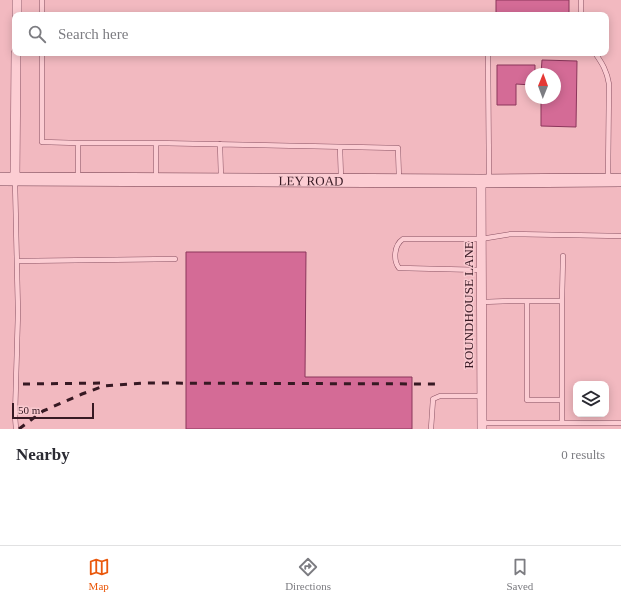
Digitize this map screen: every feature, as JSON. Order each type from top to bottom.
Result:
[{"type":"main road","name":"LEY ROAD","points":[[0,179],[485,181],[621,180]]},
{"type":"street","points":[[17,0],[17,12]]},
{"type":"street","points":[[15,179],[16,56]]},
{"type":"street","name":"ROUNDHOUSE LANE","points":[[482,426],[481,239],[485,181]]},
{"type":"lane","points":[[42,0],[42,12]]},
{"type":"lane","points":[[580,12],[581,0]]},
{"type":"lane","points":[[42,56],[42,142],[398,148],[399,180]]},
{"type":"lane","points":[[485,181],[488,56]]},
{"type":"lane","points":[[597,56],[608,74],[609,84],[608,180]]},
{"type":"lane","points":[[78,143],[78,179]]},
{"type":"lane","points":[[156,143],[156,179]]},
{"type":"lane","points":[[220,144],[221,180]]},
{"type":"lane","points":[[340,147],[341,180]]},
{"type":"lane","points":[[15,179],[18,312],[15,416],[16,429]]},
{"type":"lane","points":[[481,270],[399,268],[396,264],[396,246],[403,239],[481,239],[511,234],[621,236]]},
{"type":"lane","points":[[562,423],[563,256]]},
{"type":"lane","points":[[16,261],[175,259]]},
{"type":"lane","points":[[482,302],[527,300],[562,301]]},
{"type":"lane","points":[[527,300],[527,400],[562,400]]},
{"type":"lane","points":[[432,429],[433,399],[440,396],[482,396]]},
{"type":"lane","points":[[482,426],[562,423],[621,423]]},
{"type":"building","points":[[496,0],[569,0],[569,12],[496,12]]},
{"type":"building","points":[[542,60],[577,61],[576,127],[541,126],[541,104],[561,104],[561,68],[541,68]]},
{"type":"building","points":[[497,65],[535,65],[535,68],[525,68],[525,85],[516,84],[516,105],[497,105]]},
{"type":"building","points":[[186,252],[306,252],[305,377],[412,377],[412,429],[186,429]]},
{"type":"railway","points":[[23,384],[106,383]]},
{"type":"railway","points":[[19,429],[43,411],[104,386],[144,383],[439,384]]}]
